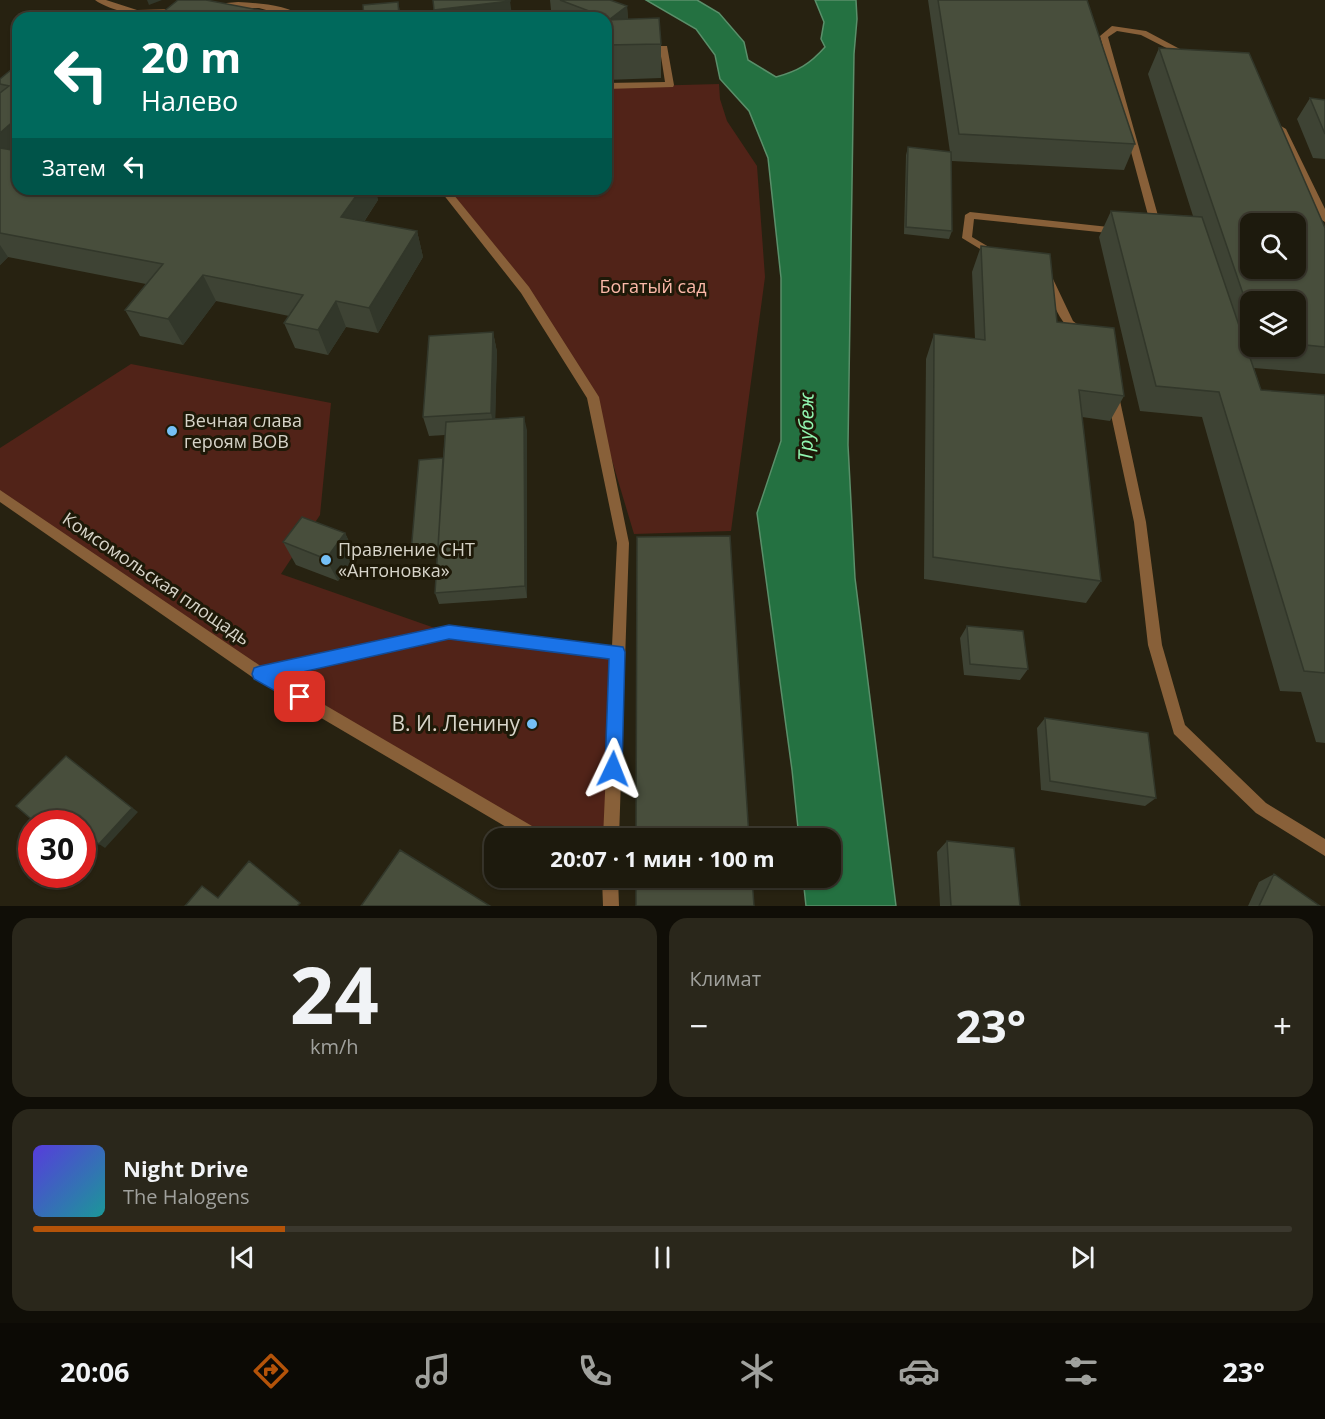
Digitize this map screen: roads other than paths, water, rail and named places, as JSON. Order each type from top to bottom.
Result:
[{"type":"street","points":[[99,0],[126,12]]},
{"type":"street","points":[[203,7],[245,3],[288,12]]},
{"type":"street","points":[[169,12],[191,9]]},
{"type":"street","points":[[1004,260],[967,238],[970,215],[1158,236],[1104,36],[1114,28],[1143,33],[1203,63]]},
{"type":"street","points":[[612,86],[670,85],[664,48],[641,48]]},
{"type":"street","points":[[1276,118],[1325,219]]},
{"type":"street","points":[[449,195],[525,290],[593,397],[622,543],[611,828]]},
{"type":"street","points":[[1042,266],[1069,324],[1095,338]]},
{"type":"street","points":[[1111,386],[1140,522],[1155,645],[1179,729],[1261,808],[1325,848]]},
{"type":"street","name":"Комсомольская площадь","points":[[0,495],[260,674],[522,828]]},
{"type":"street","points":[[260,674],[449,632],[618,652]]},
{"type":"street","points":[[609,888],[611,906]]},
{"type":"water","name":"Трубеж","points":[[646,0],[697,0],[719,13],[744,42],[748,60],[776,77],[803,66],[825,47],[821,39],[824,22],[815,0],[856,0],[848,445],[855,578],[896,906],[806,906],[804,888],[841,888],[841,828],[798,828],[757,513],[781,441],[781,278],[768,158],[749,111],[720,79],[715,55],[696,29]]},
{"type":"place","name":"Вечная слава героям ВОВ","points":[[172,431]]},
{"type":"place","name":"Правление СНТ «Антоновка»","points":[[326,560]]},
{"type":"place","name":"В. И. Ленину","points":[[532,724]]},
{"type":"park label","name":"Богатый сад","points":[[653,287]]}]
